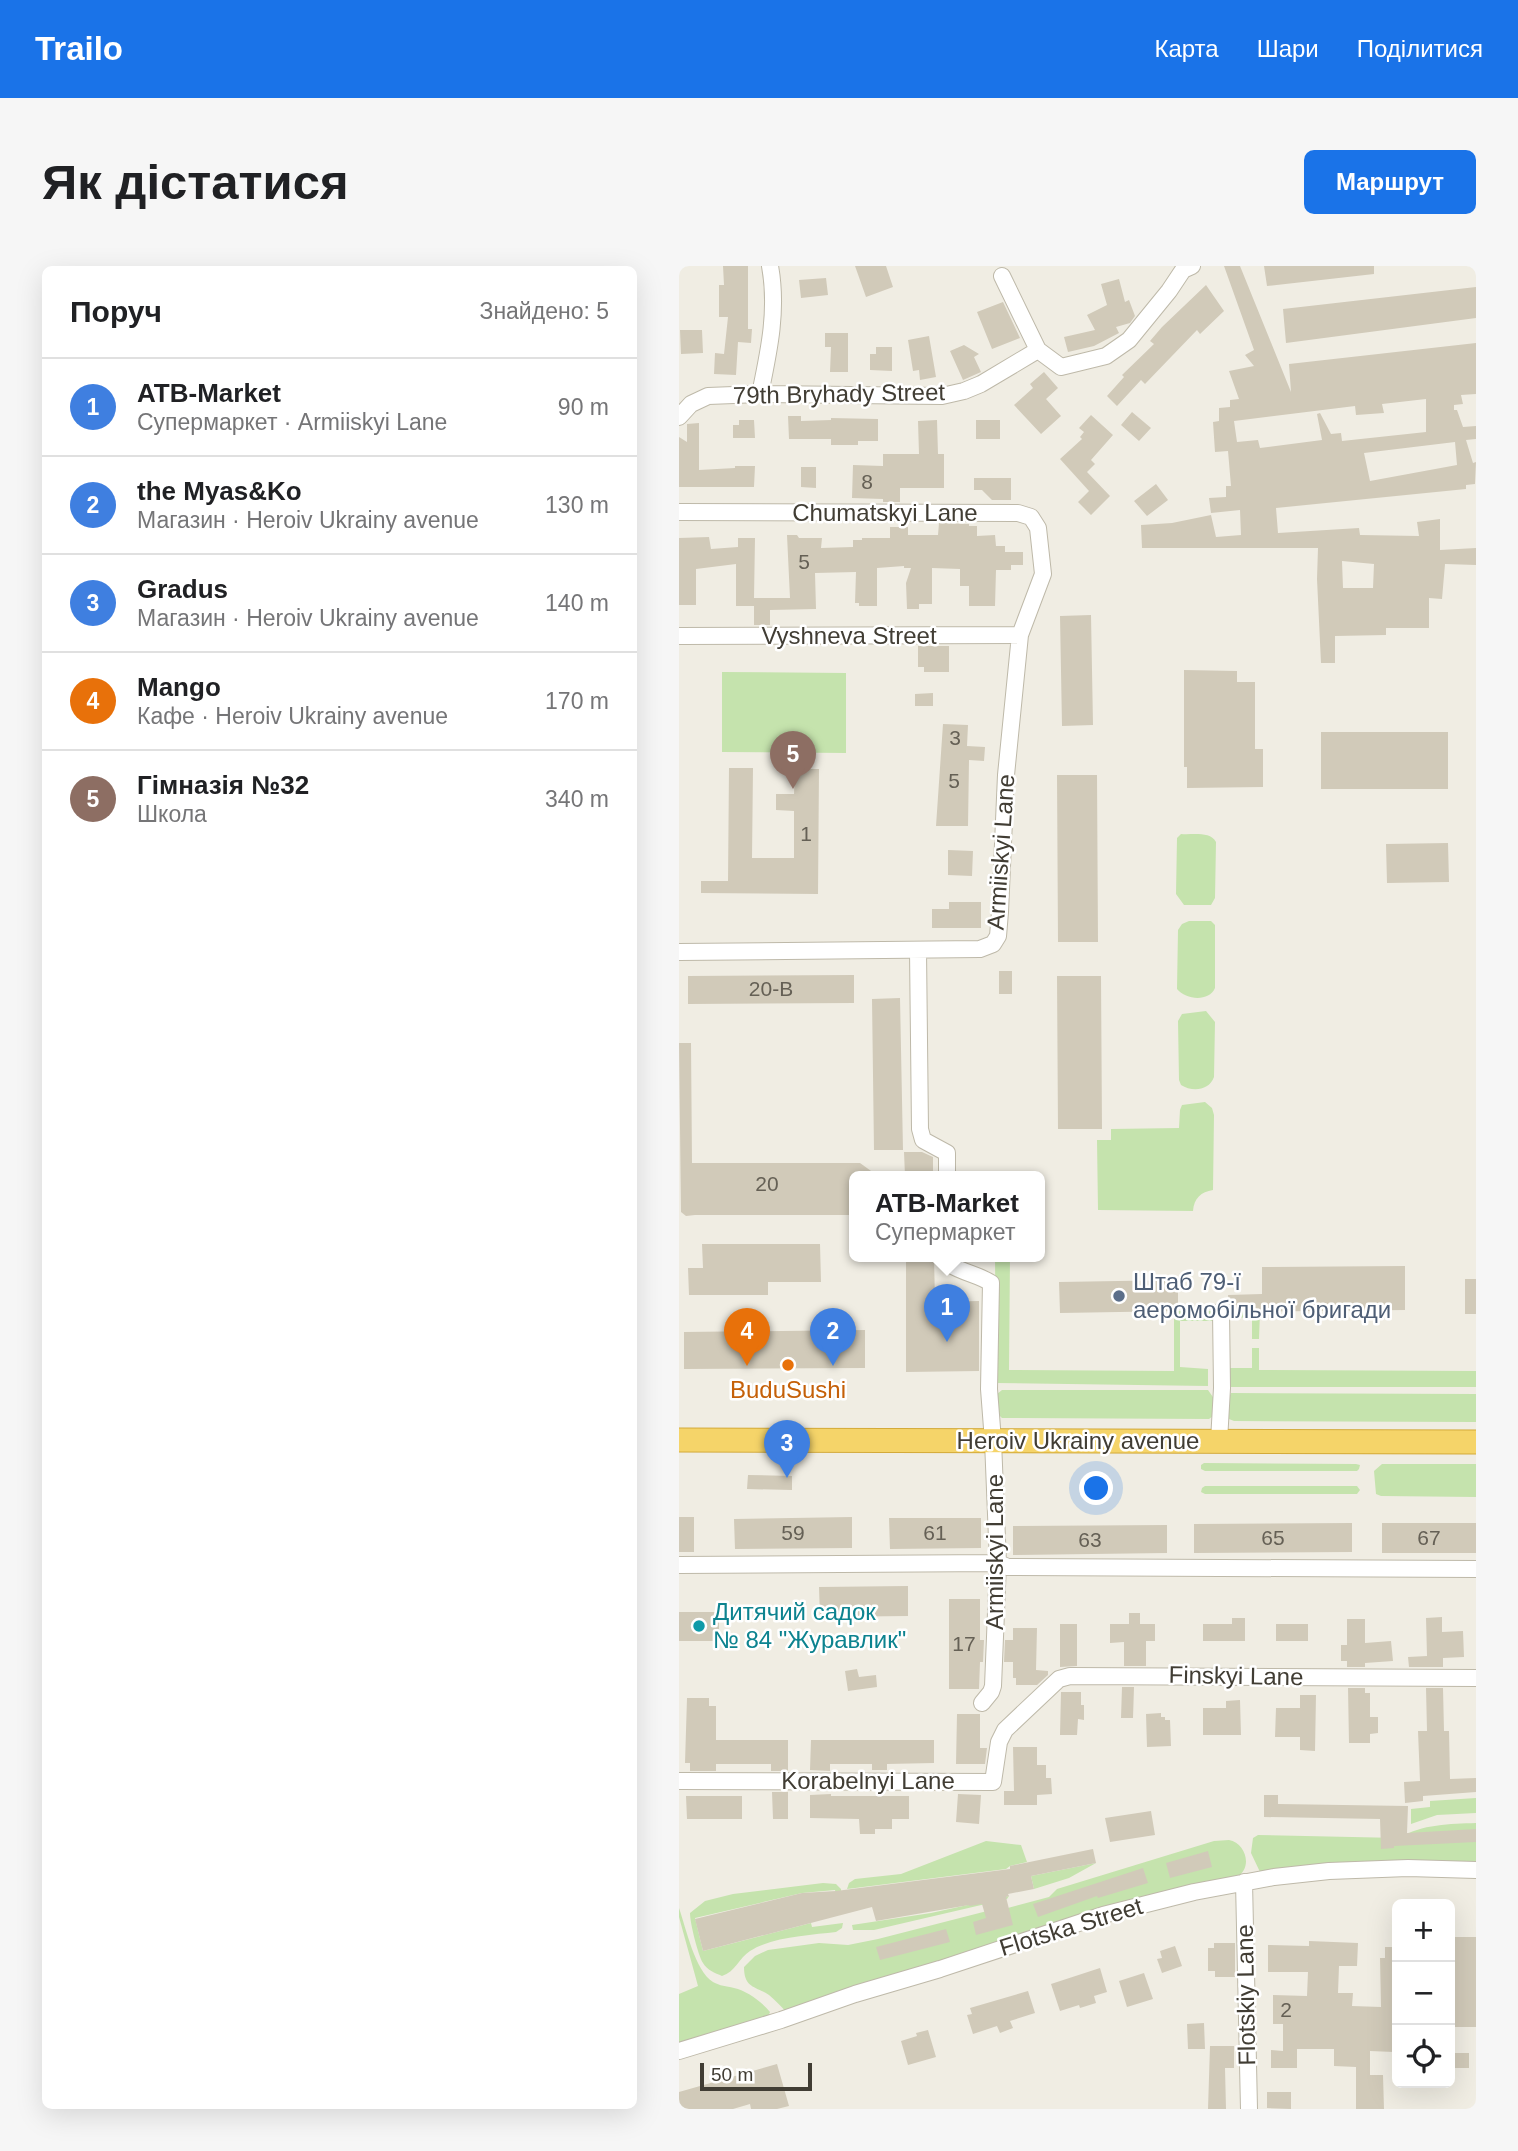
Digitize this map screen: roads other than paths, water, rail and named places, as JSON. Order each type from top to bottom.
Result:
[{"type":"highway","name":"Heroiv Ukrainy avenue","points":[[679,1440],[1476,1442]]},
{"type":"street","points":[[760,394],[772,333],[773,282],[770,266]]},
{"type":"street","points":[[1002,276],[1038,350],[1061,367],[1106,356],[1129,340],[1183,270],[1192,266]]},
{"type":"street","name":"79th Bryhady Street","points":[[679,417],[691,404],[708,396],[942,396],[964,391],[981,383],[1038,350]]},
{"type":"street","name":"Chumatskyi Lane","points":[[679,512],[1018,513],[1031,517],[1038,528],[1043,575]]},
{"type":"street","name":"Armiiskyi Lane","points":[[679,952],[980,949],[993,944],[998,936],[1006,775],[1020,635],[1043,575]]},
{"type":"street","name":"Vyshneva Street","points":[[679,636],[1020,635]]},
{"type":"street","points":[[918,950],[920,1129],[923,1140],[947,1153],[947,1171]]},
{"type":"street","name":"Armiiskyi Lane","points":[[950,1262],[965,1273],[985,1278],[991,1283],[989,1389],[997,1563],[993,1686],[982,1703]]},
{"type":"street","points":[[1219,1441],[1222,1388],[1221,1311]]},
{"type":"street","points":[[679,1565],[997,1563],[1008,1567],[1476,1569]]},
{"type":"street","name":"Finskyi Lane","points":[[1014,1723],[1059,1679],[1070,1676],[1476,1678]]},
{"type":"street","name":"Korabelnyi Lane","points":[[679,1781],[993,1782],[999,1742],[1005,1730],[1014,1723]]},
{"type":"street","name":"Flotska Street","points":[[679,2051],[1103,1915],[1244,1882],[1329,1871],[1408,1868],[1476,1870]]},
{"type":"street","name":"Flotskiy Lane","points":[[1244,1882],[1249,2109]]},
{"type":"place","name":"Гімназія №32","points":[[793,789]]},
{"type":"place","name":"Штаб 79-ї аеромобільної бригади","points":[[1119,1296]]},
{"type":"place","name":"ATB-Market","points":[[947,1342]]},
{"type":"place","name":"BuduSushi","points":[[788,1365]]},
{"type":"place","name":"Mango","points":[[747,1366]]},
{"type":"place","name":"the Myas&Ko","points":[[833,1366]]},
{"type":"place","name":"Gradus","points":[[787,1478]]},
{"type":"place","name":"Дитячий садок № 84 \"Журавлик\"","points":[[699,1626]]}]
